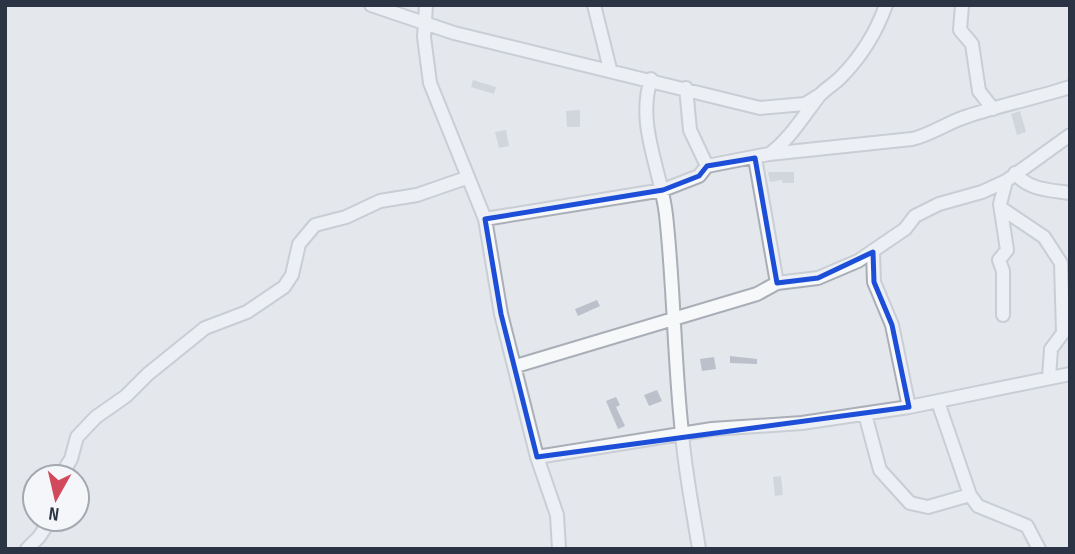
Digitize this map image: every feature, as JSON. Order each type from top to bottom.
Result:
[{"type":"street","points":[[370,5],[424,25],[760,108],[804,104],[821,94],[842,76],[864,49],[877,29],[886,5]]},
{"type":"street","points":[[426,5],[424,25],[430,83],[466,178],[485,219],[501,314],[537,457],[557,515],[559,549]]},
{"type":"street","points":[[594,5],[610,69]]},
{"type":"street","points":[[961,5],[960,30],[972,44],[979,91],[993,109]]},
{"type":"street","points":[[634,75],[646,95]]},
{"type":"street","points":[[651,79],[646,95],[648,141],[663,190],[676,318],[682,434],[699,549]]},
{"type":"street","points":[[485,219],[663,190],[699,176],[707,166],[769,154],[926,136],[935,128],[965,117],[1070,87]]},
{"type":"street","points":[[686,88],[690,130],[707,166]]},
{"type":"street","points":[[769,154],[792,135],[821,94]]},
{"type":"street","points":[[516,366],[757,294],[777,284],[818,278],[873,252],[905,229],[915,216],[939,204],[982,192],[1010,177],[1070,135]]},
{"type":"street","points":[[755,158],[777,284]]},
{"type":"street","points":[[1010,177],[1031,187],[1070,193]]},
{"type":"street","points":[[1003,315],[1003,271],[999,260],[1007,250],[1001,206],[1010,177]]},
{"type":"street","points":[[69,463],[77,437],[96,417],[126,396],[148,374],[205,328],[236,318],[284,287],[292,275],[299,244],[315,225],[346,217],[380,201],[417,195],[466,178]]},
{"type":"street","points":[[982,192],[1045,237],[1062,263],[1063,333],[1051,349],[1049,377]]},
{"type":"street","points":[[873,252],[874,282],[892,325],[909,407]]},
{"type":"street","points":[[537,457],[682,434],[865,414],[939,402],[1070,374]]},
{"type":"street","points":[[939,402],[970,495],[978,506],[1027,526],[1039,549]]},
{"type":"street","points":[[865,414],[880,470],[910,503],[928,507],[970,495]]},
{"type":"street","points":[[27,549],[42,533]]},
{"type":"highlighted area","points":[[755,158],[777,283],[818,278],[873,252],[874,282],[892,325],[909,407],[537,457],[501,314],[485,219],[663,190],[699,176],[707,166]]},
{"type":"building","points":[[473,80],[496,87],[494,94],[471,87]]},
{"type":"building","points":[[580,110],[580,127],[567,127],[566,111]]},
{"type":"building","points":[[1020,111],[1026,132],[1017,135],[1011,114]]},
{"type":"building","points":[[506,130],[509,146],[499,148],[495,132]]},
{"type":"building","points":[[768,172],[794,172],[794,183],[782,183],[782,180],[770,182]]},
{"type":"building","points":[[597,300],[600,306],[578,316],[575,309]]},
{"type":"building","points":[[730,356],[757,359],[757,364],[730,363]]},
{"type":"building","points":[[714,357],[716,369],[702,371],[700,359]]},
{"type":"building","points":[[657,390],[662,401],[649,406],[644,395]]},
{"type":"building","points":[[616,397],[620,405],[616,407],[625,426],[618,429],[606,401]]},
{"type":"building","points":[[781,476],[783,495],[775,496],[773,477]]}]
